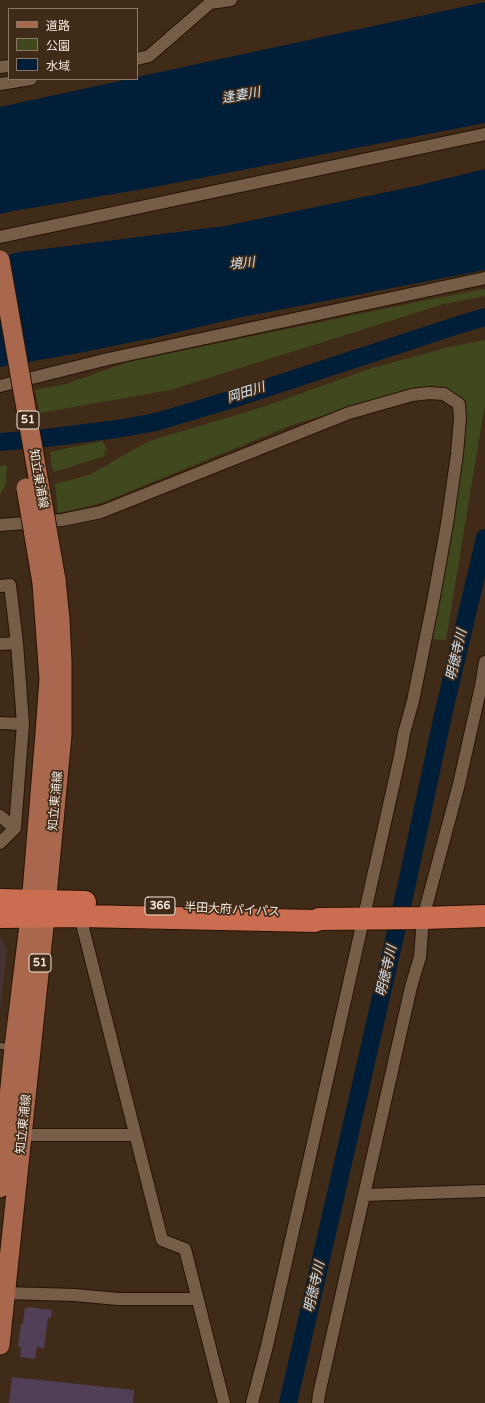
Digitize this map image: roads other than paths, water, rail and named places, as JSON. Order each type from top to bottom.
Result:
[{"type":"highway","name":"半田大府パイパス","points":[[0,900],[38,909],[80,916],[315,921],[319,919],[485,916]]},
{"type":"highway","name":"半田大府パイパス","points":[[0,917],[38,909],[89,902],[313,914],[319,919]]},
{"type":"main road","name":"知立東浦線","points":[[0,260],[49,582],[48,679],[38,909],[23,1135],[0,1345]]},
{"type":"main road","name":"知立東浦線","points":[[0,332],[49,582]]},
{"type":"main road","name":"知立東浦線","points":[[0,1188],[7,1047],[38,909]]},
{"type":"street","points":[[138,59],[149,56],[210,3],[231,0]]},
{"type":"street","points":[[0,84],[25,80]]},
{"type":"street","points":[[0,237],[485,134]]},
{"type":"street","points":[[0,386],[108,359],[485,278]]},
{"type":"street","points":[[0,525],[62,520],[101,512],[350,413],[412,395],[429,393],[444,394],[459,404],[460,418],[457,454],[447,524],[413,701],[404,733],[371,918],[252,1403]]},
{"type":"street","points":[[0,586],[10,585],[17,643],[23,724],[15,828],[0,843]]},
{"type":"street","points":[[0,644],[17,643]]},
{"type":"street","points":[[318,1403],[364,1196],[420,957],[418,918],[459,784],[482,686],[485,662]]},
{"type":"street","points":[[0,723],[23,724]]},
{"type":"street","points":[[0,816],[15,828]]},
{"type":"street","points":[[80,916],[162,1240],[185,1249],[224,1403]]},
{"type":"street","points":[[23,1135],[135,1135]]},
{"type":"street","points":[[364,1196],[485,1191]]},
{"type":"street","points":[[6,1293],[75,1295],[118,1299],[197,1299]]},
{"type":"water","name":"逢妻川","points":[[485,2],[485,123],[149,188],[0,214],[0,107],[124,80],[138,80],[138,77]]},
{"type":"water","name":"境川","points":[[485,169],[485,270],[237,318],[157,337],[79,353],[0,367],[0,257],[20,252],[225,226],[416,186]]},
{"type":"waterway","name":"岡田川","points":[[0,442],[117,429],[156,422],[236,398],[485,317]]},
{"type":"waterway","name":"明徳寺川","points":[[288,1403],[406,888],[443,715],[485,538]]}]
